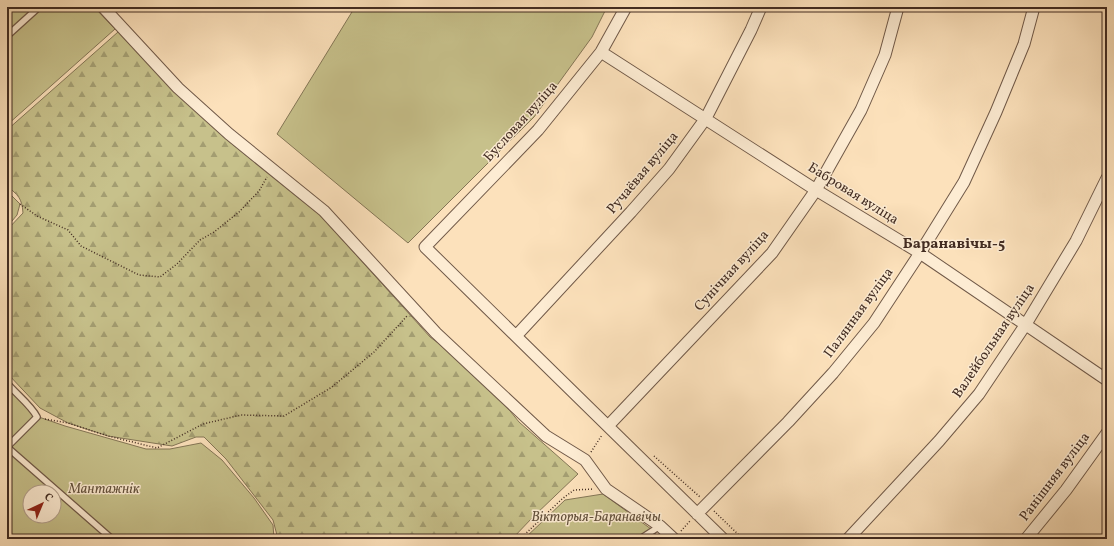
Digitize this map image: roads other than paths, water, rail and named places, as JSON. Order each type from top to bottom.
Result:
[{"type":"street","points":[[102,7],[178,88],[229,134],[324,211],[436,333],[546,436],[585,460],[606,489],[660,526],[674,539]]},
{"type":"street","name":"Бусловая вуліца","points":[[516,336],[426,247],[538,130],[601,52],[626,7]]},
{"type":"street","name":"Ручаёвая вуліца","points":[[516,336],[631,212],[664,174],[706,118],[751,30],[761,7]]},
{"type":"street","name":"Сунічная вуліца","points":[[608,426],[772,253],[816,190],[861,110],[885,55],[898,7]]},
{"type":"street","name":"Палянная вуліца","points":[[697,514],[788,422],[833,373],[874,322],[920,253],[964,182],[1024,44],[1034,7]]},
{"type":"street","name":"Бабровая вуліца","points":[[601,52],[816,190],[920,253],[1107,380]]},
{"type":"street","name":"Валейбольная вуліца","points":[[848,539],[939,441],[978,394],[1026,324],[1076,241],[1107,178]]},
{"type":"street","points":[[516,336],[723,539]]},
{"type":"street","name":"Ранішняя вуліца","points":[[1026,539],[1066,490],[1107,433]]},
{"type":"lane","points":[[7,36],[38,7]]},
{"type":"lane","points":[[7,383],[18,396],[34,410],[37,417],[7,447],[112,539]]},
{"type":"lane","points":[[640,539],[660,526]]},
{"type":"district","name":"Баранавічы-5","points":[[954,244]]},
{"type":"park label","name":"Мантажнік","points":[[104,489]]},
{"type":"park label","name":"Вікторыя-Баранавічы","points":[[596,517]]}]
